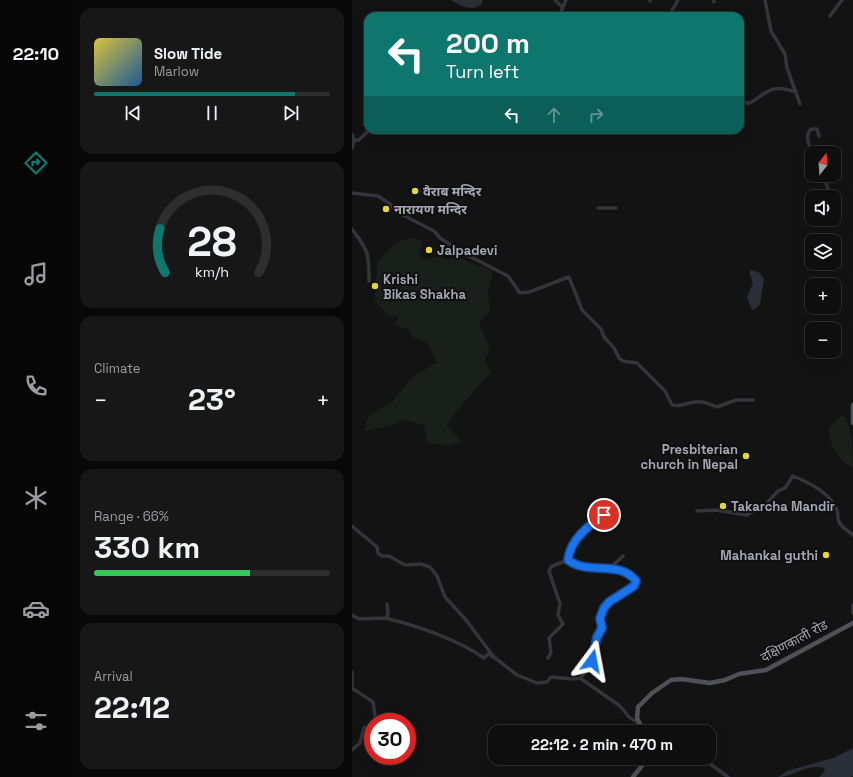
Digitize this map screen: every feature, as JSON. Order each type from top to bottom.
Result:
[{"type":"main road","points":[[853,405],[853,423]]},
{"type":"main road","name":"दक्षिणकाली रोड","points":[[640,725],[637,712],[642,702],[671,680],[681,679],[710,683],[725,680],[739,674],[766,670],[853,623]]},
{"type":"main road","points":[[633,777],[642,765]]},
{"type":"street","points":[[555,0],[563,8]]},
{"type":"street","points":[[561,12],[566,0]]},
{"type":"street","points":[[671,12],[678,0]]},
{"type":"street","points":[[765,0],[771,31],[786,54],[787,68],[800,104]]},
{"type":"street","points":[[830,16],[842,0]]},
{"type":"street","points":[[744,102],[750,103],[766,90],[776,87],[796,92]]},
{"type":"street","points":[[810,146],[807,140],[808,132],[811,129],[817,130],[819,136]]},
{"type":"street","points":[[352,134],[354,140],[352,148]]},
{"type":"street","points":[[354,140],[358,140],[365,134]]},
{"type":"street","points":[[352,193],[378,196],[390,204],[399,214],[434,231],[440,238],[465,254],[504,273],[508,276],[520,293],[529,292],[569,276],[582,310],[601,329],[604,337],[614,348],[619,358],[624,361],[637,363],[665,391],[672,404],[682,406],[693,402],[704,402],[717,407],[736,400],[753,400]]},
{"type":"street","points":[[598,208],[616,208]]},
{"type":"street","points":[[352,229],[367,251],[370,261],[369,281]]},
{"type":"street","points":[[697,511],[716,510],[747,515],[766,504],[778,491],[785,488],[793,476],[814,485],[828,496],[838,511],[838,521],[842,527],[853,535]]},
{"type":"street","points":[[568,560],[569,551],[579,536],[604,515]]},
{"type":"street","points":[[352,526],[377,547],[378,553],[382,556],[389,556],[405,565],[425,565],[433,570],[445,597],[466,620],[494,657]]},
{"type":"street","points":[[610,568],[623,556]]},
{"type":"street","points":[[352,615],[359,619],[385,618],[424,629],[468,648],[484,658],[488,654],[517,675],[536,683],[547,682],[551,677],[572,680],[580,678],[588,669],[592,661],[597,637],[602,628],[600,618],[604,608],[609,602],[634,586],[636,581],[628,574],[610,568],[590,569],[579,566],[568,560],[552,566],[549,571],[560,604],[558,615],[563,624],[549,638],[551,652],[548,658]]},
{"type":"street","points":[[385,618],[388,615],[387,604]]},
{"type":"street","points":[[853,605],[853,613]]},
{"type":"street","points":[[352,672],[352,688],[373,702],[375,713]]},
{"type":"street","points":[[580,678],[620,706],[629,717],[640,725]]},
{"type":"street","points":[[352,750],[360,742],[364,728]]},
{"type":"street","points":[[712,765],[728,777]]},
{"type":"shaded area","points":[[451,0],[482,0],[482,4],[474,8],[470,8],[462,6]]},
{"type":"shaded area","points":[[413,238],[424,241],[419,255],[426,260],[440,255],[448,261],[457,256],[470,263],[493,271],[488,293],[490,310],[479,324],[490,349],[485,361],[491,372],[456,412],[447,425],[462,442],[448,446],[428,443],[424,425],[405,420],[389,426],[364,431],[367,420],[371,415],[393,401],[410,379],[437,362],[427,343],[414,338],[408,330],[395,324],[399,317],[389,316],[375,301],[377,262],[396,242]]},
{"type":"shaded area","points":[[751,270],[760,273],[764,279],[760,304],[752,310],[747,297],[753,283],[749,272]]},
{"type":"shaded area","points":[[843,415],[851,432],[853,468],[843,461],[835,451],[830,439],[829,427]]},
{"type":"shaded area","points":[[853,748],[853,776],[819,777],[825,771],[824,768],[812,767],[778,777],[787,771],[833,758]]},
{"type":"place","name":"वैराब मन्दिर","points":[[415,191]]},
{"type":"place","name":"नारायण मन्दिर","points":[[386,209]]},
{"type":"place","name":"Jalpadevi","points":[[429,250]]},
{"type":"place","name":"Krishi Bikas Shakha","points":[[375,286]]},
{"type":"place","name":"Presbiterian church in Nepal","points":[[746,456]]},
{"type":"place","name":"Takarcha Mandir","points":[[723,506]]},
{"type":"place","name":"Mahankal guthi","points":[[826,555]]},
{"type":"route","points":[[592,661],[597,637],[602,628],[600,618],[604,608],[609,602],[634,586],[636,582],[632,576],[614,569],[590,569],[579,566],[568,560],[569,551],[575,541],[588,526],[604,515]]}]
